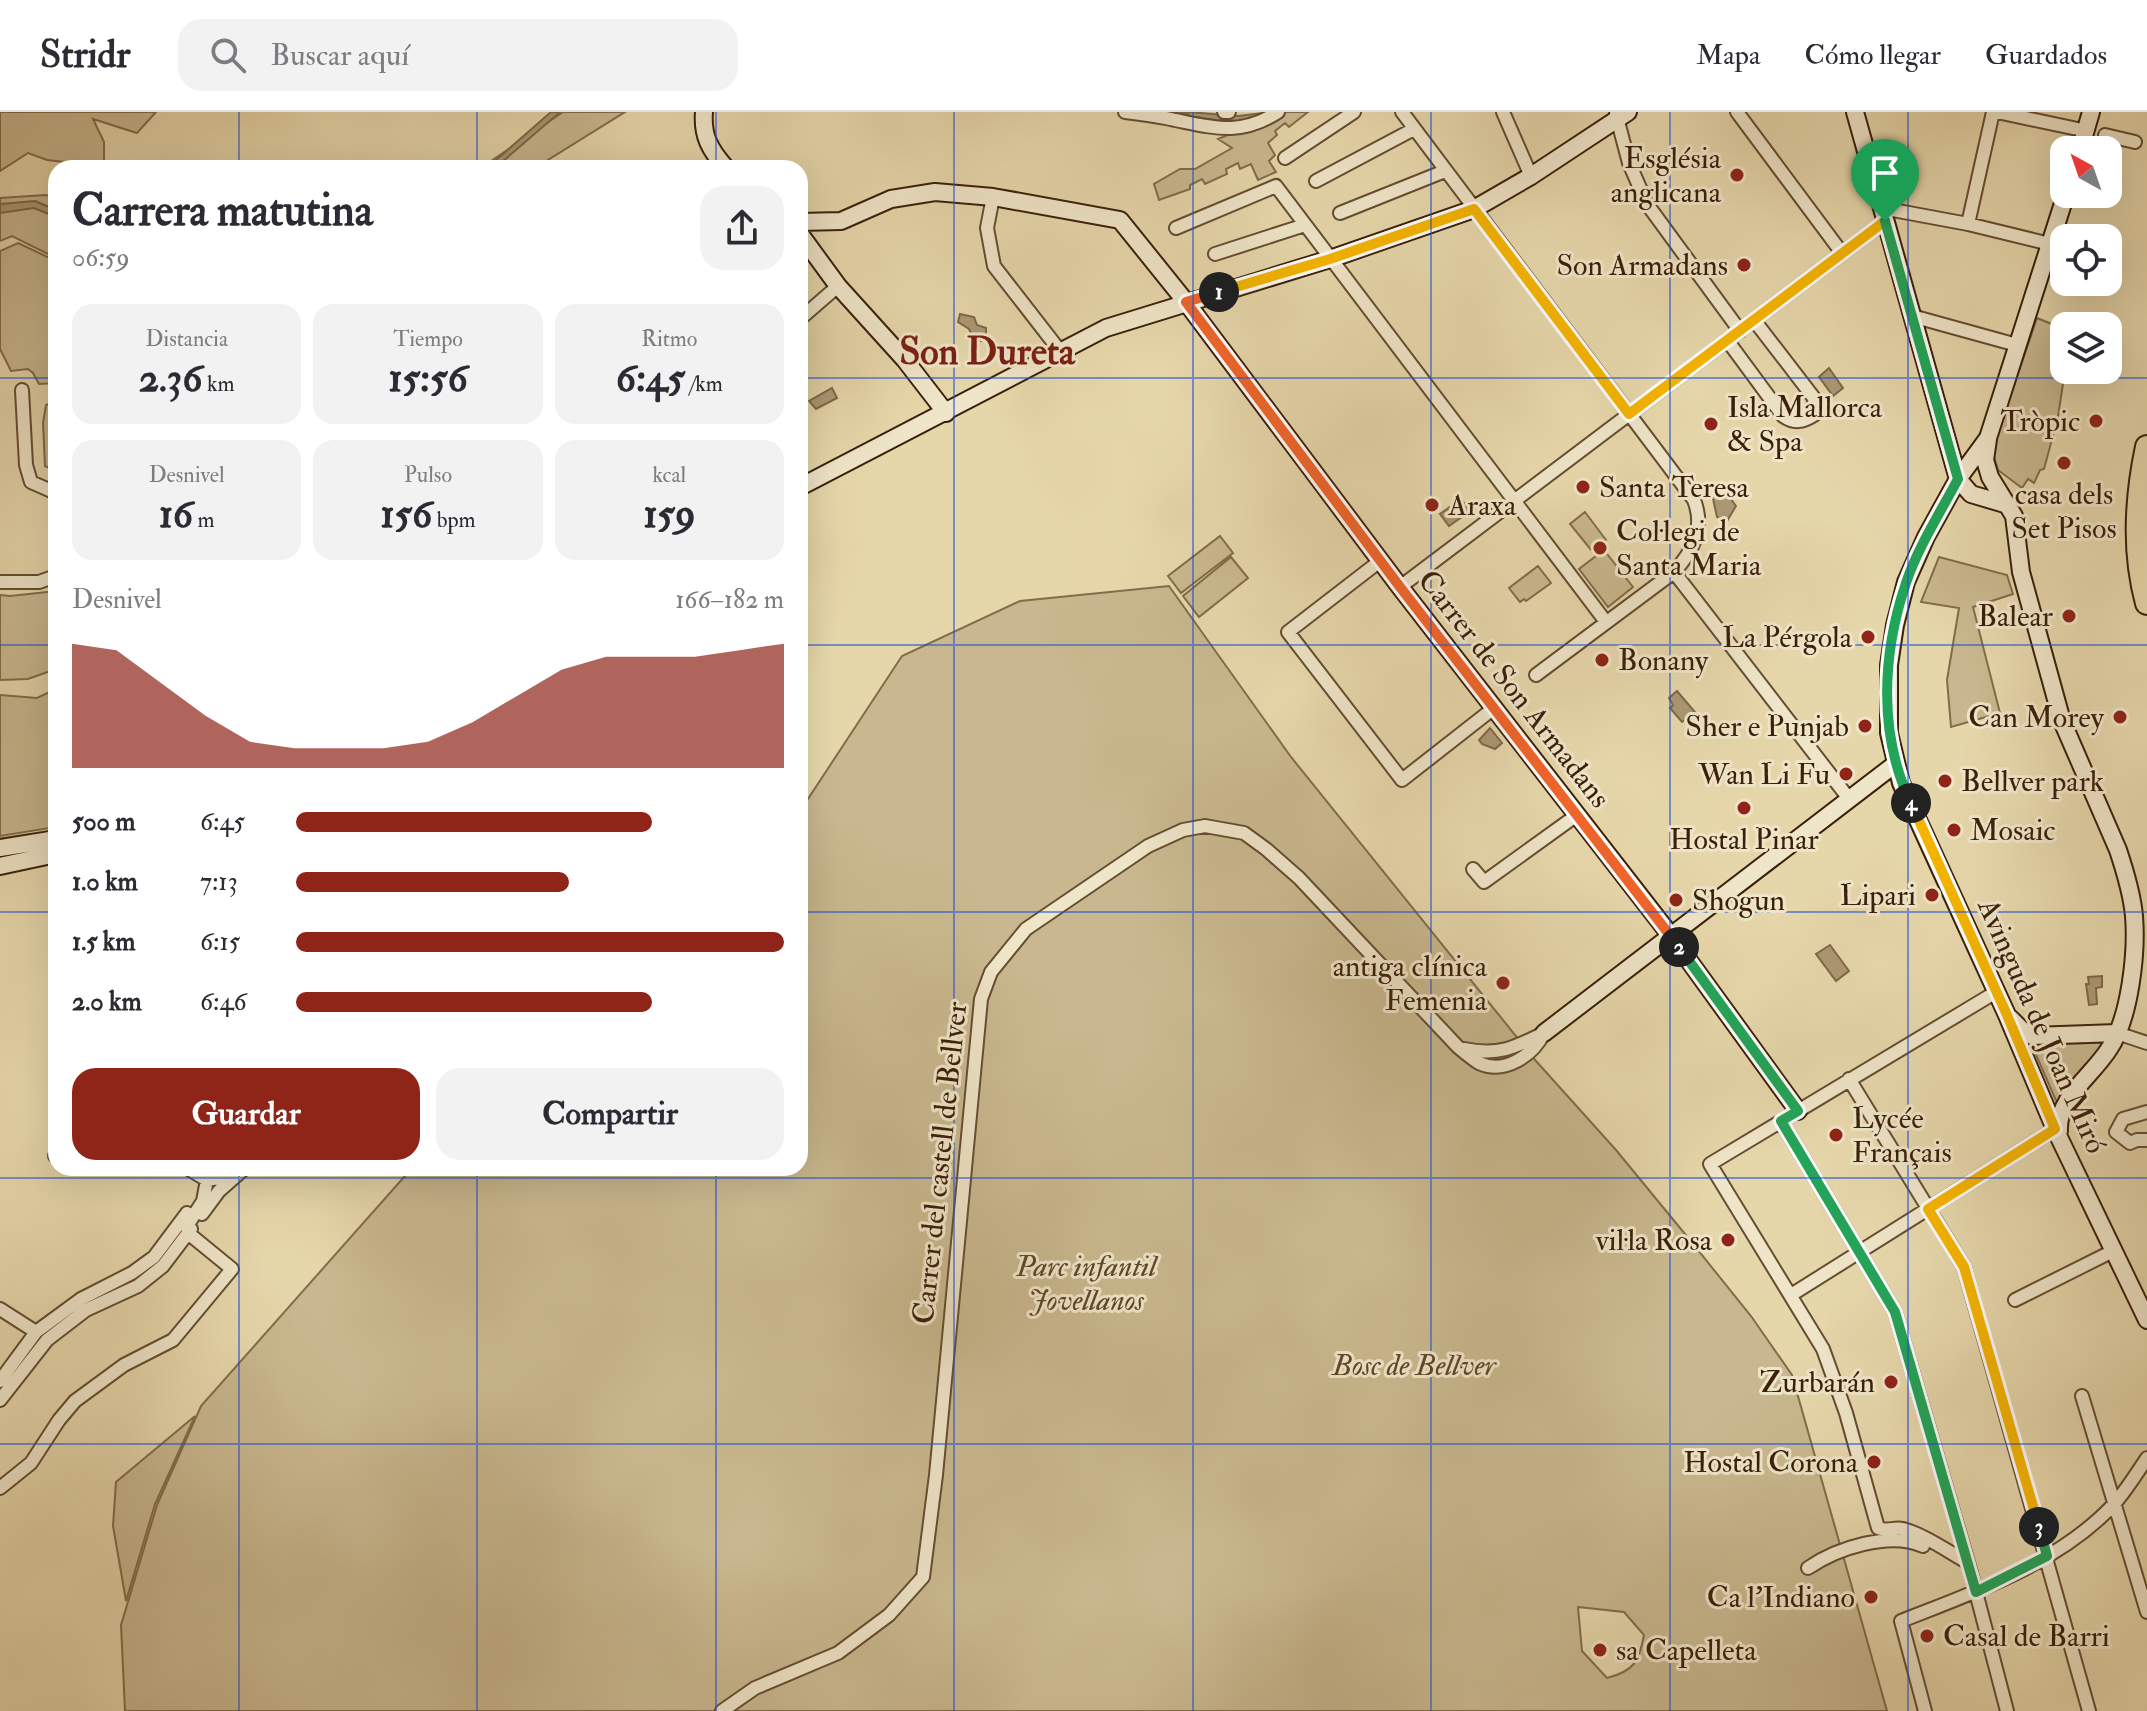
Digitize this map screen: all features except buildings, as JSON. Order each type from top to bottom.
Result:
[{"type":"highway","points":[[2147,447],[2138,495],[2137,537],[2140,575],[2147,603]]},
{"type":"street","points":[[704,112],[702,130],[719,160]]},
{"type":"street","points":[[1125,112],[1170,116],[1219,129],[1239,129],[1278,112]]},
{"type":"street","points":[[1285,158],[1354,112]]},
{"type":"street","points":[[1402,112],[1694,500],[1699,514],[1696,538],[1688,555],[1674,572],[1536,675]]},
{"type":"street","points":[[1503,112],[1531,176]]},
{"type":"street","points":[[1737,112],[1842,253]]},
{"type":"street","points":[[1855,112],[1958,479],[1971,494],[2008,505]]},
{"type":"street","points":[[1968,224],[1995,112],[2087,131]]},
{"type":"street","points":[[2085,136],[2091,112]]},
{"type":"street","points":[[808,483],[1106,328],[1330,259],[1474,209],[1531,176],[1621,115],[1629,163],[1647,204],[1740,331]]},
{"type":"street","points":[[1316,181],[1414,129]]},
{"type":"street","points":[[2105,135],[2135,142]]},
{"type":"street","points":[[1340,213],[1445,171]]},
{"type":"street","points":[[1176,228],[1276,186],[1606,622]]},
{"type":"street","name":"Carrer de Son Armadans","points":[[808,222],[841,221],[891,199],[935,192],[993,197],[1120,220],[1671,936],[1798,1111]]},
{"type":"street","points":[[993,197],[987,228],[994,266],[1060,351]]},
{"type":"street","points":[[1400,587],[1842,253],[1883,215],[1968,224],[2050,244],[1988,438],[1985,460],[1990,477],[2014,516],[2021,572],[2062,721],[2118,850],[2130,894],[2134,940],[2129,986],[2110,1048],[2062,1108],[2058,1134],[1928,1209],[1791,1295]]},
{"type":"street","points":[[1215,254],[1305,225]]},
{"type":"street","points":[[808,245],[838,286],[905,360],[946,413]]},
{"type":"street","points":[[808,312],[838,286]]},
{"type":"street","points":[[1912,316],[2017,345]]},
{"type":"street","points":[[1727,340],[1783,416],[1797,422],[1814,415],[1814,398],[1754,320]]},
{"type":"street","points":[[22,390],[26,465],[31,482],[48,489]]},
{"type":"street","name":"Avinguda de Joan Miró","points":[[1988,438],[1958,479],[1926,537],[1906,582],[1895,625],[1887,684],[1894,765],[2058,1134],[2147,1320]]},
{"type":"street","points":[[1380,561],[1288,632],[1402,780],[1494,708]]},
{"type":"street","points":[[1674,572],[1850,800]]},
{"type":"street","points":[[0,582],[39,582],[48,579]]},
{"type":"street","points":[[1544,1033],[1894,765]]},
{"type":"street","points":[[1473,869],[1484,882],[1577,815]]},
{"type":"street","name":"Carrer del castell de Bellver","points":[[722,1711],[755,1688],[838,1653],[889,1615],[923,1577],[936,1475],[981,999],[991,972],[1026,929],[1148,846],[1183,830],[1205,826],[1244,833],[1299,878],[1458,1047],[1481,1053],[1499,1052],[1544,1033]]},
{"type":"street","points":[[0,848],[48,840]]},
{"type":"street","points":[[0,866],[48,856]]},
{"type":"street","points":[[1969,1568],[1913,1533],[1899,1528],[1885,1531],[1878,1528],[1846,1413],[1823,1349],[1710,1164],[1996,992]]},
{"type":"street","points":[[2007,1015],[2032,1036],[2117,1033],[2147,1043]]},
{"type":"street","points":[[1849,1079],[1964,1267],[2089,1711]]},
{"type":"street","points":[[2147,1112],[2123,1119],[2116,1132],[2130,1143],[2147,1140]]},
{"type":"street","points":[[1781,1121],[1895,1312],[2007,1711]]},
{"type":"street","points":[[200,1176],[207,1180],[225,1176]]},
{"type":"street","points":[[0,1381],[36,1332],[81,1299],[132,1273],[154,1257],[213,1176]]},
{"type":"street","points":[[3,1396],[47,1340],[86,1310],[138,1286],[163,1266],[219,1191],[236,1176]]},
{"type":"street","points":[[0,1488],[31,1463],[75,1401],[124,1365],[173,1340],[232,1269],[188,1233],[187,1226],[203,1201],[207,1180]]},
{"type":"street","points":[[2015,1300],[2115,1250]]},
{"type":"street","points":[[0,1309],[36,1332]]},
{"type":"street","points":[[36,1332],[78,1310],[86,1310]]},
{"type":"street","points":[[3,1396],[11,1378],[31,1352],[36,1332]]},
{"type":"street","points":[[2082,1396],[2147,1612]]},
{"type":"street","points":[[1925,1711],[1901,1621],[1976,1592],[2047,1556],[2080,1535],[2115,1502],[2147,1458]]},
{"type":"street","points":[[1808,1568],[1820,1559],[1844,1551],[1879,1542],[1910,1541],[1969,1568]]},
{"type":"green space","points":[[0,112],[156,112],[137,133],[93,119],[104,142],[104,160],[48,160],[28,153],[0,171]]},
{"type":"green space","points":[[563,112],[625,112],[548,160],[493,160]]},
{"type":"green space","points":[[1283,112],[1308,112],[1289,127],[1285,123],[1275,131],[1277,135],[1268,143],[1275,155],[1269,161],[1276,172],[1258,180],[1251,164],[1240,169],[1238,163],[1226,169],[1227,174],[1205,184],[1202,179],[1190,185],[1190,189],[1159,200],[1154,184],[1180,169],[1195,169],[1232,148],[1218,139]]},
{"type":"green space","points":[[48,196],[48,254],[12,236],[0,241],[0,198]]},
{"type":"green space","points":[[18,243],[48,257],[48,383],[39,384],[28,369],[11,371],[0,349],[0,251]]},
{"type":"green space","points":[[2037,318],[2050,323],[2050,384],[2063,384],[2044,469],[2040,470],[2034,483],[2028,479],[2022,488],[1998,470],[1992,450]]},
{"type":"green space","points":[[46,405],[48,467],[45,466],[43,423]]},
{"type":"green space","points":[[1585,512],[1606,540],[1592,551],[1570,524]]},
{"type":"green space","points":[[1220,536],[1233,553],[1181,593],[1168,576]]},
{"type":"green space","points":[[1604,550],[1633,587],[1608,607],[1579,569]]},
{"type":"green space","points":[[1231,557],[1248,578],[1199,617],[1183,596]]},
{"type":"green space","points":[[1939,557],[2007,575],[2013,594],[1973,607],[2000,713],[1951,727],[1947,680],[1959,608],[1921,602]]},
{"type":"green space","points":[[1538,566],[1551,583],[1520,602],[1509,588]]},
{"type":"green space","name":"Bosc de Bellver","points":[[1169,586],[1291,757],[1536,1061],[1616,1150],[1751,1316],[1792,1375],[1887,1711],[125,1711],[121,1625],[157,1505],[201,1406],[405,1176],[808,1176],[808,799],[902,656],[1020,601]],"holes":[[[1578,1607],[1624,1612],[1644,1635],[1634,1664],[1607,1678],[1582,1651]]]},
{"type":"green space","points":[[48,592],[48,672],[28,679],[0,680],[0,595]]},
{"type":"green space","points":[[48,693],[48,828],[0,836],[0,695],[37,698]]},
{"type":"green space","points":[[2117,1033],[2062,1108],[2027,1034]]},
{"type":"green space","points":[[195,1416],[155,1504],[126,1601],[113,1526],[116,1482]]},
{"type":"shaded area","points":[[551,112],[560,112],[504,160],[496,160]]},
{"type":"shaded area","points":[[1188,112],[1238,116],[1272,112],[1236,123],[1188,116]]},
{"type":"shaded area","points":[[35,201],[48,207],[48,214],[34,208],[0,213],[0,204]]},
{"type":"shaded area","points":[[960,314],[974,317],[977,325],[986,328],[986,336],[981,341],[974,340],[969,329],[958,322]]},
{"type":"shaded area","points":[[1829,368],[1843,388],[1833,396],[1819,377]]},
{"type":"shaded area","points":[[832,388],[837,398],[816,409],[809,401]]},
{"type":"shaded area","points":[[1723,488],[1736,506],[1727,521],[1717,517],[1712,494]]},
{"type":"shaded area","points":[[1461,499],[1470,511],[1449,526],[1440,514]]},
{"type":"shaded area","points":[[1677,691],[1695,712],[1682,722],[1670,708],[1673,705],[1669,698]]},
{"type":"shaded area","points":[[1490,728],[1502,743],[1495,749],[1479,740]]},
{"type":"shaded area","points":[[1830,945],[1849,971],[1836,981],[1816,954]]},
{"type":"shaded area","points":[[2102,976],[2102,987],[2096,988],[2097,1004],[2089,1005],[2088,977]]},
{"type":"waterway","points":[[1176,112],[1188,114]]},
{"type":"place","name":"Església anglicana","points":[[1737,175]]},
{"type":"place","name":"Son Armadans","points":[[1744,265]]},
{"type":"place","name":"Tròpic","points":[[2096,421]]},
{"type":"place","name":"Isla Mallorca & Spa","points":[[1711,424]]},
{"type":"place","name":"casa dels Set Pisos","points":[[2064,463]]},
{"type":"place","name":"Santa Teresa","points":[[1583,487]]},
{"type":"place","name":"Araxa","points":[[1432,505]]},
{"type":"place","name":"Col·legi de Santa Maria","points":[[1600,548]]},
{"type":"place","name":"Balear","points":[[2069,616]]},
{"type":"place","name":"La Pérgola","points":[[1868,637]]},
{"type":"place","name":"Bonany","points":[[1602,660]]},
{"type":"place","name":"Can Morey","points":[[2120,717]]},
{"type":"place","name":"Sher e Punjab","points":[[1865,726]]},
{"type":"place","name":"Wan Li Fu","points":[[1846,774]]},
{"type":"place","name":"Bellver park","points":[[1945,781]]},
{"type":"place","name":"Hostal Pinar","points":[[1744,808]]},
{"type":"place","name":"Mosaic","points":[[1954,830]]},
{"type":"place","name":"Lipari","points":[[1932,895]]},
{"type":"place","name":"Shogun","points":[[1676,900]]},
{"type":"place","name":"antiga clínica Femenia","points":[[1503,983]]},
{"type":"place","name":"Lycée Français","points":[[1836,1135]]},
{"type":"place","name":"vil·la Rosa","points":[[1728,1240]]},
{"type":"place","name":"Zurbarán","points":[[1891,1382]]},
{"type":"place","name":"Hostal Corona","points":[[1874,1462]]},
{"type":"place","name":"Ca l'Indiano","points":[[1871,1597]]},
{"type":"place","name":"Casal de Barri","points":[[1927,1636]]},
{"type":"place","name":"sa Capelleta","points":[[1600,1650]]},
{"type":"district","name":"Son Dureta","points":[[987,352]]},
{"type":"route","points":[[1474,209],[1629,414],[1885,221],[1958,479],[1926,537],[1906,582],[1895,625],[1887,684],[1894,765],[2055,1129],[1928,1209],[1964,1267],[2047,1556],[1976,1592],[1895,1312],[1781,1121],[1798,1111],[1671,936],[1400,587],[1186,302],[1330,259],[1474,209]]},
{"type":"park label","name":"Parc infantil Jovellanos","points":[[1086,1283]]}]
